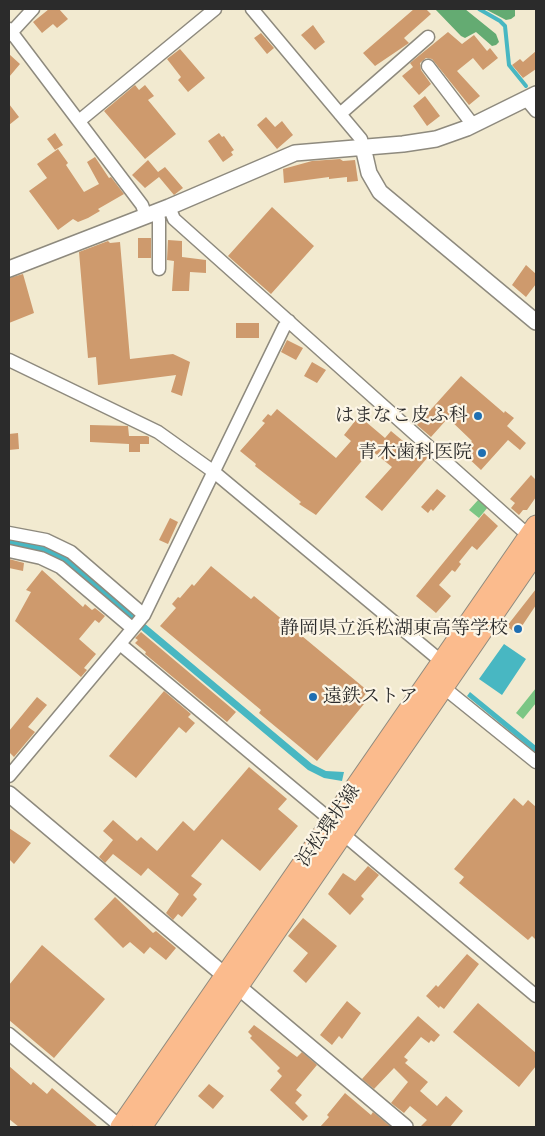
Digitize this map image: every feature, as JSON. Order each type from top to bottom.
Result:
[{"type":"main road","name":"浜松環状線","points":[[142,1127],[239,987],[442,662],[534,538]]},
{"type":"main road","name":"浜松環状線","points":[[120,1127],[224,975],[338,828],[443,687],[534,538]]},
{"type":"street","points":[[33,9],[10,32],[142,205],[174,219],[534,538]]},
{"type":"street","points":[[79,121],[216,9]]},
{"type":"street","points":[[252,9],[362,140],[368,173],[380,192],[536,322]]},
{"type":"street","points":[[340,114],[428,37]]},
{"type":"street","points":[[428,66],[473,125]]},
{"type":"street","points":[[9,269],[157,212],[295,154],[420,142],[451,134],[533,101]]},
{"type":"street","points":[[157,212],[159,219],[159,269]]},
{"type":"street","points":[[9,776],[144,615],[284,327],[289,321]]},
{"type":"street","points":[[9,360],[152,427],[214,472],[442,662]]},
{"type":"street","points":[[9,533],[46,540],[70,552],[144,615]]},
{"type":"street","points":[[9,551],[41,558],[60,567],[132,628]]},
{"type":"street","points":[[120,644],[536,996]]},
{"type":"street","points":[[443,687],[536,762]]},
{"type":"street","points":[[9,794],[405,1127]]},
{"type":"street","points":[[9,1034],[120,1127]]},
{"type":"green space","points":[[435,9],[465,9],[496,34],[499,42],[492,46],[476,32],[465,38],[461,36]]},
{"type":"green space","points":[[485,9],[515,9],[515,16],[506,20]]},
{"type":"green space","points":[[479,499],[488,507],[479,518],[469,510]]},
{"type":"green space","points":[[536,688],[536,703],[523,719],[516,713]]},
{"type":"water","points":[[9,539],[44,546],[67,557],[136,616],[132,621],[72,570],[9,546]]},
{"type":"water","points":[[144,623],[312,764],[326,771],[344,772],[342,781],[324,778],[308,770],[139,628]]},
{"type":"water","points":[[504,644],[526,659],[502,695],[479,679]]},
{"type":"water","points":[[470,692],[536,746],[536,753],[467,696]]},
{"type":"building","points":[[49,9],[59,9],[68,19],[57,28],[53,24],[42,33],[33,22]]},
{"type":"building","points":[[414,9],[426,9],[431,14],[404,38],[409,43],[375,66],[363,53]]},
{"type":"building","points":[[313,25],[325,42],[315,50],[301,35]]},
{"type":"building","points":[[448,32],[462,44],[474,35],[487,51],[490,48],[498,58],[483,70],[473,58],[457,71],[480,96],[469,105],[432,59],[426,58],[420,63],[421,70],[431,84],[419,95],[402,76],[413,67],[410,63]]},
{"type":"building","points":[[261,33],[274,48],[267,54],[254,38]]},
{"type":"building","points":[[180,49],[205,78],[188,92],[178,80],[181,77],[167,59]]},
{"type":"building","points":[[536,51],[536,69],[523,78],[512,65],[520,59],[523,62]]},
{"type":"building","points":[[9,54],[20,64],[9,77]]},
{"type":"building","points":[[135,85],[139,90],[145,85],[154,96],[148,100],[176,134],[145,159],[104,111]]},
{"type":"building","points":[[425,96],[440,116],[427,126],[413,106]]},
{"type":"building","points":[[9,104],[19,117],[9,125]]},
{"type":"building","points":[[266,117],[275,127],[282,121],[293,135],[277,149],[257,125]]},
{"type":"building","points":[[55,133],[63,145],[55,150],[47,139]]},
{"type":"building","points":[[219,133],[222,137],[224,136],[234,150],[231,152],[233,155],[223,162],[208,141]]},
{"type":"building","points":[[58,149],[84,192],[99,184],[87,162],[95,157],[109,178],[111,177],[124,194],[98,209],[100,211],[88,218],[78,222],[73,219],[58,230],[29,191],[47,178],[37,164]]},
{"type":"building","points":[[340,159],[343,161],[355,160],[358,181],[347,182],[347,177],[329,179],[329,177],[284,183],[283,169],[312,161]]},
{"type":"building","points":[[148,160],[158,172],[165,167],[183,188],[174,195],[159,177],[145,188],[132,175]]},
{"type":"building","points":[[272,207],[314,246],[271,294],[228,256]]},
{"type":"building","points":[[138,238],[151,238],[151,258],[138,258]]},
{"type":"building","points":[[168,240],[182,241],[182,257],[206,260],[206,273],[190,272],[189,291],[172,291],[174,261],[167,260]]},
{"type":"building","points":[[108,241],[110,243],[120,242],[130,359],[173,354],[190,362],[182,396],[171,392],[176,375],[98,385],[96,357],[88,358],[79,252]]},
{"type":"building","points":[[526,265],[536,274],[536,284],[526,297],[512,285]]},
{"type":"building","points":[[23,274],[34,313],[9,323],[9,278]]},
{"type":"building","points":[[236,323],[259,323],[259,338],[236,338]]},
{"type":"building","points":[[287,340],[303,348],[296,360],[281,352]]},
{"type":"building","points":[[312,362],[326,370],[317,383],[304,376]]},
{"type":"building","points":[[461,376],[504,413],[505,411],[514,418],[507,426],[526,443],[520,450],[508,440],[481,470],[465,455],[471,449],[467,446],[472,441],[448,418],[431,437],[417,425]]},
{"type":"building","points":[[277,409],[336,458],[351,441],[344,435],[359,416],[385,438],[391,431],[409,446],[412,443],[428,457],[382,511],[365,497],[392,467],[371,450],[316,515],[299,504],[301,502],[255,466],[256,464],[240,451],[265,423],[262,421],[268,414],[271,416]]},
{"type":"building","points":[[90,425],[128,426],[129,436],[147,436],[149,437],[149,444],[140,444],[140,452],[129,452],[129,444],[90,442]]},
{"type":"building","points":[[18,433],[19,449],[9,450],[9,434]]},
{"type":"building","points":[[531,475],[536,480],[536,497],[527,510],[523,510],[519,515],[511,508],[515,503],[510,499]]},
{"type":"building","points":[[437,489],[446,496],[433,511],[431,509],[428,513],[421,507]]},
{"type":"building","points":[[484,513],[498,526],[477,550],[472,546],[459,562],[461,564],[455,572],[452,570],[439,585],[451,596],[436,613],[416,596]]},
{"type":"building","points":[[170,518],[178,522],[168,544],[159,540]]},
{"type":"building","points":[[9,559],[24,563],[23,571],[9,568]]},
{"type":"building","points":[[211,566],[251,599],[254,596],[368,691],[360,701],[364,704],[317,761],[259,713],[261,710],[160,626],[176,608],[172,604],[192,584],[194,586]]},
{"type":"building","points":[[42,570],[83,607],[85,604],[92,610],[95,608],[105,616],[99,623],[95,620],[79,639],[96,654],[84,668],[87,670],[81,677],[15,621],[31,592],[26,590]]},
{"type":"building","points":[[536,589],[536,605],[518,632],[514,632],[507,626]]},
{"type":"building","points":[[141,632],[236,712],[227,722],[145,654],[146,652],[135,643],[138,640],[135,638]]},
{"type":"building","points":[[164,691],[191,714],[188,717],[195,723],[186,733],[179,727],[136,778],[109,756]]},
{"type":"building","points":[[37,697],[47,705],[28,727],[35,732],[14,757],[9,752],[9,731]]},
{"type":"building","points":[[249,767],[287,799],[278,809],[298,826],[260,871],[222,839],[191,876],[202,884],[193,895],[197,899],[182,917],[178,914],[173,920],[166,913],[179,894],[148,868],[141,876],[113,854],[105,863],[99,857],[113,840],[103,831],[113,820],[137,841],[141,837],[157,851],[183,821],[194,831]]},
{"type":"building","points":[[514,798],[523,806],[528,800],[536,807],[536,940],[532,936],[528,940],[459,883],[464,877],[454,869]]},
{"type":"building","points":[[9,828],[31,843],[14,864],[9,859]]},
{"type":"building","points":[[368,866],[379,875],[361,896],[364,899],[350,915],[328,894],[343,873],[355,881]]},
{"type":"building","points":[[115,897],[153,933],[156,931],[176,948],[166,960],[150,947],[144,954],[130,942],[123,948],[94,919]]},
{"type":"building","points":[[303,918],[337,946],[306,983],[293,971],[308,953],[288,936]]},
{"type":"building","points":[[42,945],[105,999],[54,1058],[9,1020],[9,985]]},
{"type":"building","points":[[467,954],[479,964],[444,1009],[440,1006],[439,1008],[426,996],[436,985],[438,987]]},
{"type":"building","points":[[347,1001],[361,1013],[342,1039],[339,1036],[332,1045],[320,1035]]},
{"type":"building","points":[[478,1003],[536,1053],[536,1066],[519,1087],[453,1032]]},
{"type":"building","points":[[418,1016],[440,1035],[434,1042],[431,1040],[429,1043],[421,1037],[404,1057],[408,1060],[405,1063],[428,1082],[420,1091],[437,1106],[446,1096],[463,1111],[450,1127],[420,1127],[427,1120],[410,1106],[404,1113],[391,1103],[408,1082],[394,1068],[374,1089],[362,1079]]},
{"type":"building","points":[[254,1025],[297,1057],[302,1052],[317,1065],[296,1090],[302,1095],[295,1103],[308,1116],[303,1121],[270,1090],[282,1076],[277,1071],[280,1068],[250,1038],[252,1036],[248,1032]]},
{"type":"building","points":[[9,1066],[31,1085],[33,1082],[47,1094],[52,1088],[98,1127],[19,1127],[9,1119]]},
{"type":"building","points":[[209,1084],[224,1096],[213,1109],[198,1096]]},
{"type":"building","points":[[345,1093],[371,1115],[373,1112],[391,1127],[320,1127]]},
{"type":"waterway","points":[[479,9],[505,26],[509,65],[526,86]]},
{"type":"place","name":"はまなこ皮ふ科","points":[[478,416]]},
{"type":"place","name":"青木歯科医院","points":[[482,453]]},
{"type":"place","name":"静岡県立浜松湖東高等学校","points":[[518,629]]},
{"type":"place","name":"遠鉄ストア","points":[[313,697]]}]
